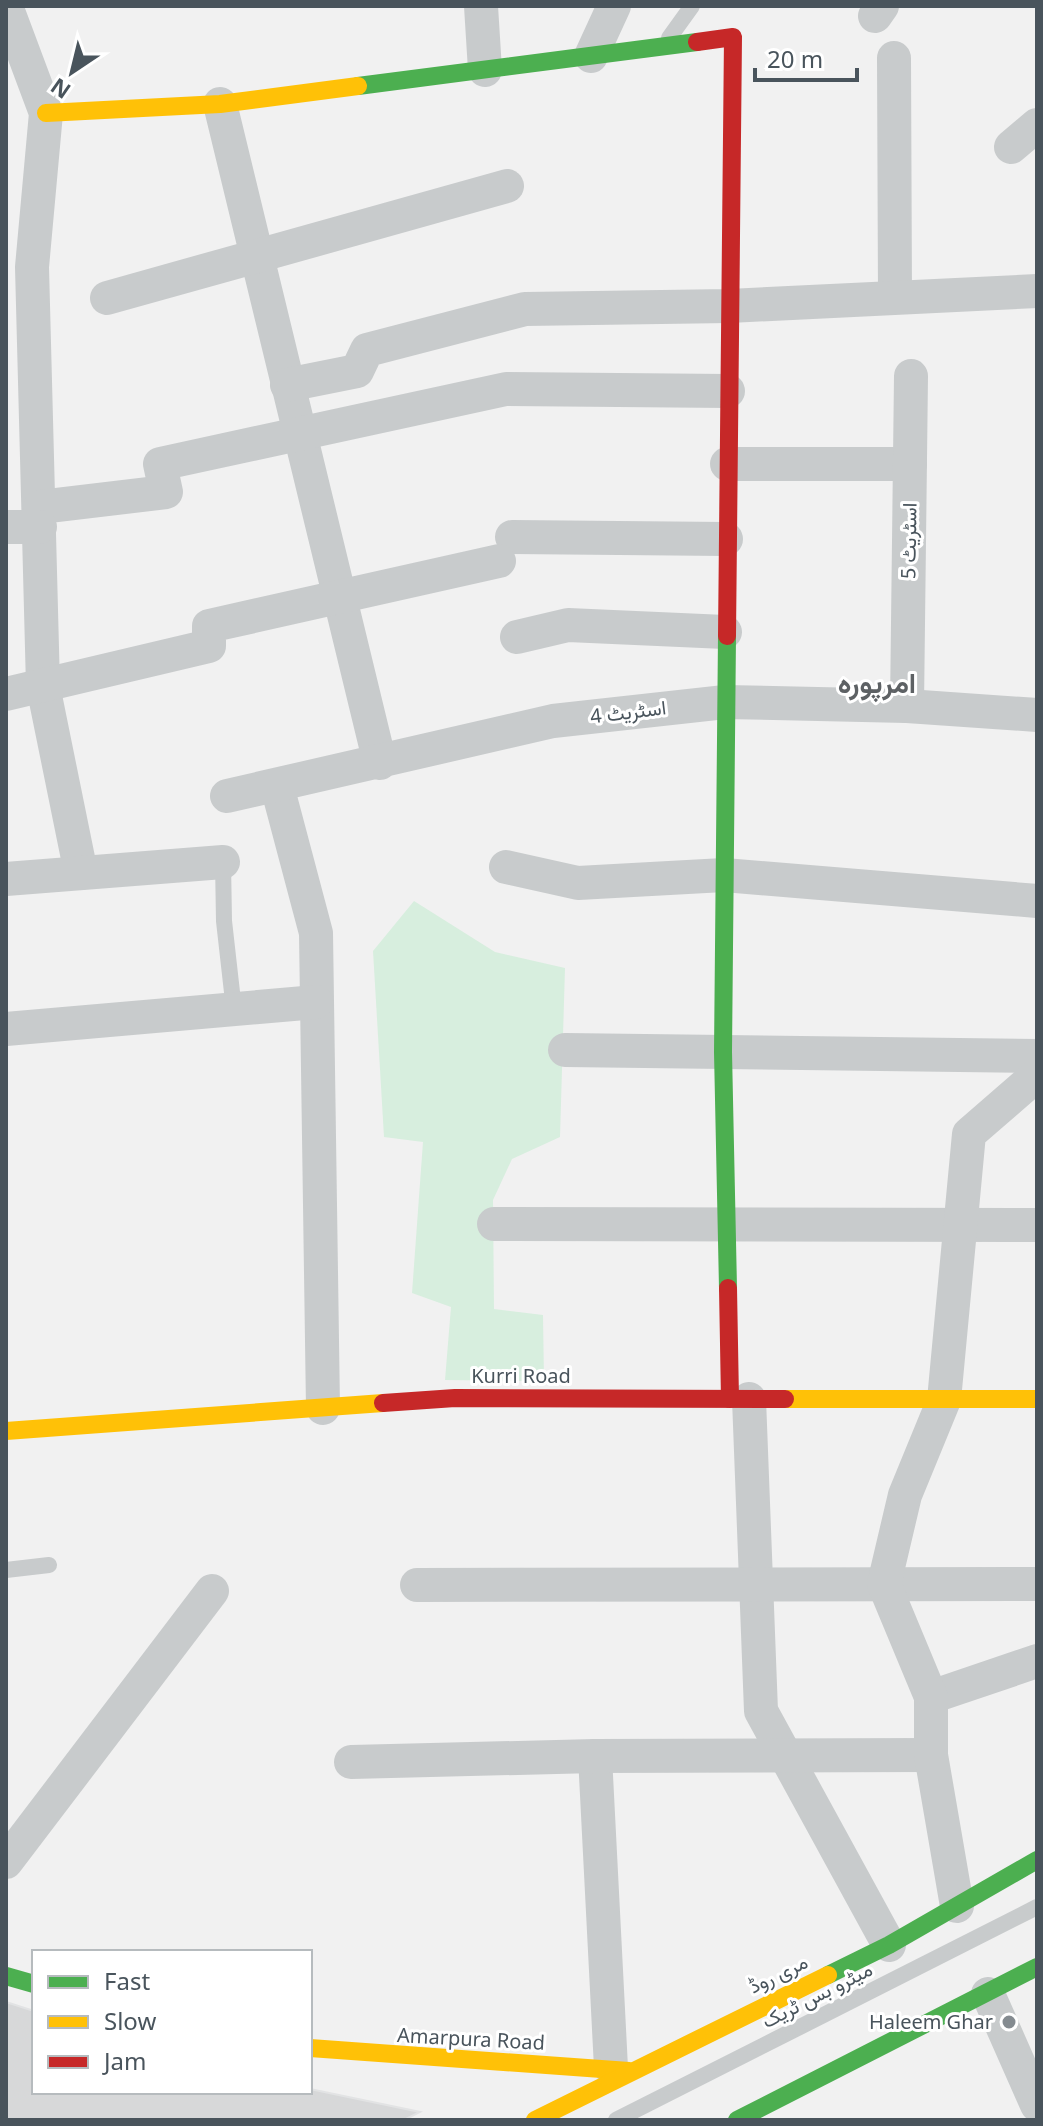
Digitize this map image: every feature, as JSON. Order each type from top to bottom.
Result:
[{"type":"street","points":[[6,6],[46,113],[32,267],[43,686],[81,873]]},
{"type":"street","points":[[481,6],[485,70]]},
{"type":"street","points":[[591,56],[614,6]]},
{"type":"street","points":[[46,113],[220,104],[733,37],[723,1052],[739,1399],[757,1584],[761,1711],[889,1945]]},
{"type":"street","points":[[894,58],[895,297]]},
{"type":"street","points":[[220,104],[380,763]]},
{"type":"street","points":[[1011,147],[1037,125]]},
{"type":"street","points":[[107,298],[507,186]]},
{"type":"street","points":[[287,385],[357,371],[367,350],[525,309],[729,306],[1037,291]]},
{"type":"street","name":"اسٹریٹ 5","points":[[907,706],[911,376]]},
{"type":"street","points":[[6,527],[40,517],[166,492],[160,464],[506,389],[728,391]]},
{"type":"street","points":[[727,464],[910,464]]},
{"type":"street","points":[[6,694],[209,646],[209,626],[506,549],[726,539]]},
{"type":"street","points":[[517,637],[568,625],[725,632]]},
{"type":"street","name":"اسٹریٹ 4","points":[[227,796],[553,721],[725,702],[907,706],[1037,715]]},
{"type":"street","points":[[277,786],[316,933],[323,1408]]},
{"type":"street","points":[[6,879],[223,862]]},
{"type":"street","points":[[506,867],[578,883],[724,875],[1037,901]]},
{"type":"street","points":[[6,1029],[316,1002]]},
{"type":"street","points":[[565,1050],[1037,1056]]},
{"type":"street","points":[[957,1906],[931,1755],[931,1697],[884,1584],[905,1495],[944,1400],[969,1134],[1037,1075]]},
{"type":"street","points":[[494,1224],[1037,1225]]},
{"type":"street","name":"Kurri Road","points":[[6,1431],[455,1398],[1037,1399]]},
{"type":"street","points":[[417,1585],[1037,1584]]},
{"type":"street","points":[[6,1862],[212,1591]]},
{"type":"street","points":[[931,1697],[1037,1661]]},
{"type":"street","points":[[351,1762],[595,1756],[931,1755]]},
{"type":"street","points":[[595,1756],[620,2069]]},
{"type":"street","name":"مری روڈ","points":[[535,2120],[620,2069],[889,1945],[1037,1860]]},
{"type":"street","points":[[737,2120],[1037,1967]]},
{"type":"street","points":[[6,1976],[32,1983]]},
{"type":"street","points":[[988,1994],[1037,2105]]},
{"type":"street","name":"Amarpura Road","points":[[312,2048],[383,2056],[620,2069]]},
{"type":"lane","points":[[663,46],[692,6]]},
{"type":"lane","points":[[223,862],[224,921],[234,1010]]},
{"type":"lane","points":[[6,1570],[49,1565]]},
{"type":"lane","name":"میٹرو بس ٹریک","points":[[616,2120],[1037,1907]]},
{"type":"green space","points":[[414,901],[495,952],[565,968],[560,1137],[512,1159],[493,1200],[494,1309],[543,1315],[544,1381],[445,1380],[451,1307],[412,1293],[423,1142],[384,1137],[373,951]]},
{"type":"building","points":[[6,2002],[32,2010],[32,2094],[312,2094],[312,2089],[420,2112],[404,2120],[6,2120]]},
{"type":"traffic: fast","points":[[358,86],[697,42]]},
{"type":"traffic: fast","points":[[727,636],[723,1052],[728,1288]]},
{"type":"traffic: fast","points":[[828,1975],[889,1945],[1037,1860]]},
{"type":"traffic: fast","points":[[737,2120],[1037,1967]]},
{"type":"traffic: fast","points":[[6,1976],[32,1983]]},
{"type":"traffic: slow","points":[[46,113],[220,104],[358,86]]},
{"type":"traffic: slow","points":[[785,1399],[1037,1399]]},
{"type":"traffic: slow","points":[[6,1431],[383,1403]]},
{"type":"traffic: slow","points":[[535,2120],[828,1975]]},
{"type":"traffic: slow","points":[[312,2048],[629,2071]]},
{"type":"traffic: jam","points":[[697,42],[733,37],[727,636]]},
{"type":"traffic: jam","points":[[728,1288],[730,1399]]},
{"type":"traffic: jam","points":[[383,1403],[455,1398],[785,1399]]},
{"type":"place","name":"Haleem Ghar","points":[[1009,2022]]},
{"type":"district","name":"امرپورہ","points":[[877,683]]}]
